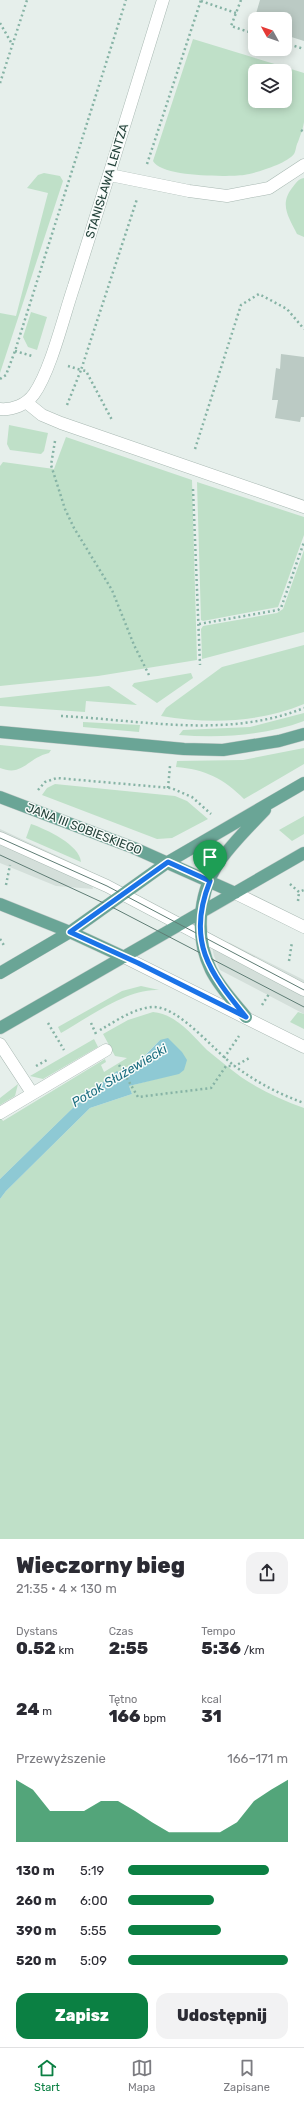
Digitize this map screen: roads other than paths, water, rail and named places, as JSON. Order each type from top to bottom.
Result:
[{"type":"main road","points":[[0,732],[184,749],[223,750],[279,742],[304,734]]},
{"type":"main road","points":[[0,973],[70,932],[168,862],[304,783]]},
{"type":"main road","name":"JANA III SOBIESKIEGO","points":[[0,797],[83,827],[168,862],[235,893]]},
{"type":"main road","points":[[246,1017],[212,972],[205,955],[200,935],[202,912],[210,881],[224,856],[272,801]]},
{"type":"main road","points":[[0,1028],[304,853]]},
{"type":"main road","points":[[0,904],[70,932],[124,956]]},
{"type":"street","name":"STANISŁAWA LENTZA","points":[[26,402],[34,394],[49,361],[110,175],[163,0]]},
{"type":"street","points":[[110,175],[227,196],[269,188],[304,165]]},
{"type":"street","points":[[0,409],[9,410],[26,402],[42,415],[61,423],[304,507]]},
{"type":"street","points":[[0,838],[38,854],[122,894],[304,990]]},
{"type":"street","points":[[235,893],[304,927]]},
{"type":"street","points":[[124,956],[304,1047]]},
{"type":"street","points":[[0,1044],[32,1094]]},
{"type":"street","points":[[0,1113],[106,1050]]},
{"type":"water","name":"Potok Służewiecki","points":[[168,1038],[182,1052],[187,1060],[184,1070],[179,1074],[129,1086],[132,1094],[90,1108],[6,1191],[0,1199],[0,1179],[82,1099],[117,1071],[124,1077],[160,1040]]},
{"type":"tram line","points":[[0,838],[107,886],[304,990]]},
{"type":"tram line","points":[[0,855],[108,905],[304,1007]]}]
